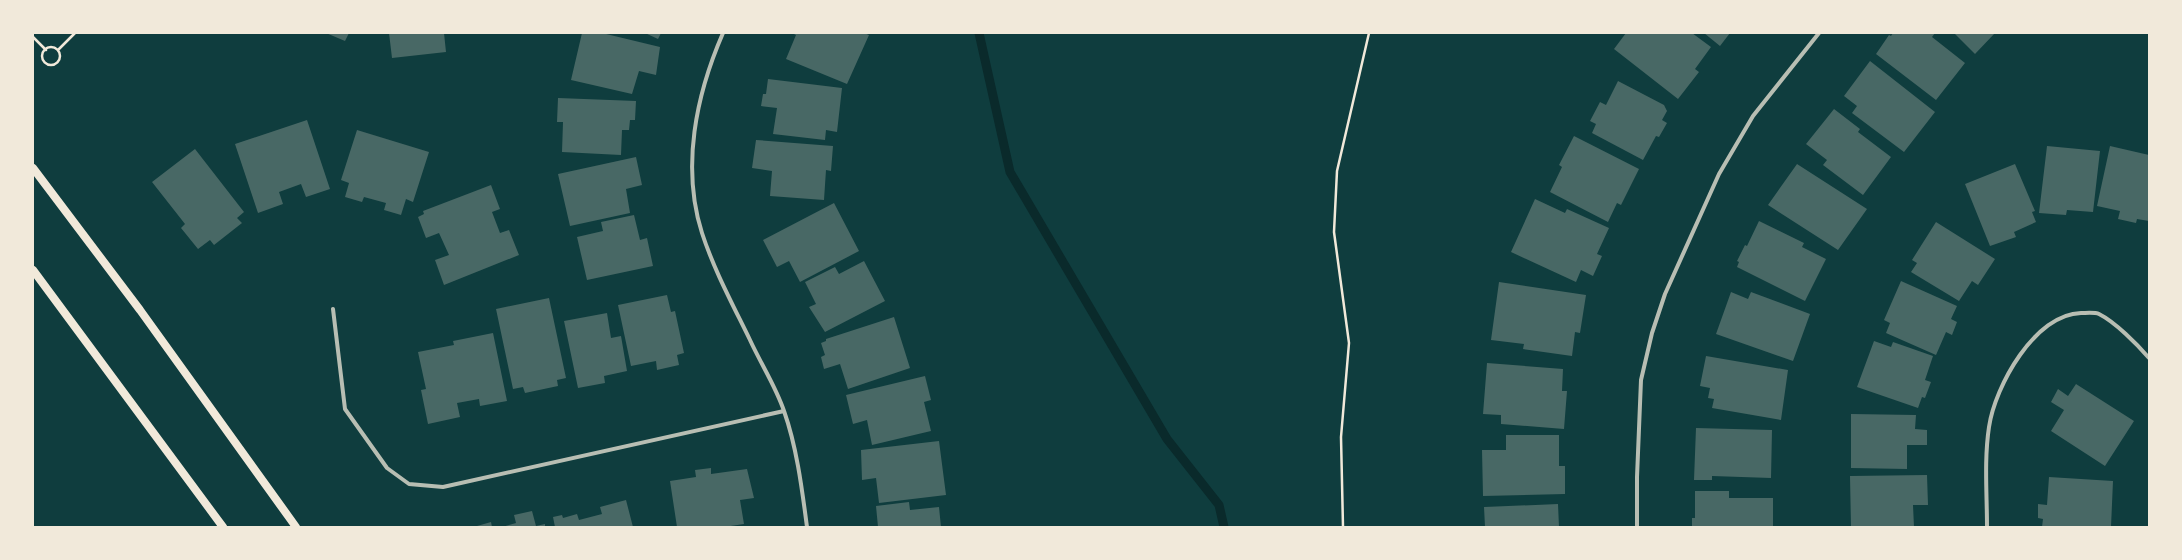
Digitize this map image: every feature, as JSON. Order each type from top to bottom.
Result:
[{"type":"main road","points":[[33,168],[140,310],[296,527]]},
{"type":"main road","points":[[33,270],[223,527]]},
{"type":"street","points":[[723,33],[709,66],[693,141],[692,174],[696,205],[702,232],[711,258],[784,411],[803,499],[807,527]]},
{"type":"street","points":[[1637,527],[1637,477],[1641,380],[1652,333],[1664,294],[1719,174],[1753,116],[1819,33]]},
{"type":"street","points":[[333,309],[345,409],[387,468],[408,484],[443,487],[784,411]]},
{"type":"street","points":[[1987,527],[1986,462],[1989,425],[2000,391],[2018,359],[2048,324],[2071,313],[2098,313],[2137,344],[2149,358]]},
{"type":"path","points":[[58,50],[75,33]]},
{"type":"path","points":[[1343,527],[1341,437],[1349,343],[1334,232],[1337,171],[1369,33]]},
{"type":"path","points":[[33,37],[46,50]]},
{"type":"path","points":[[52,47],[58,50],[60,57],[58,63],[52,65],[47,64],[43,59],[43,53],[52,47]]},
{"type":"building","points":[[326,33],[349,33],[345,41]]},
{"type":"building","points":[[389,33],[444,33],[446,52],[392,58]]},
{"type":"building","points":[[582,33],[602,33],[660,47],[656,75],[639,71],[632,94],[571,80]]},
{"type":"building","points":[[645,33],[661,33],[658,39]]},
{"type":"building","points":[[792,33],[864,33],[869,35],[847,84],[786,59],[796,35]]},
{"type":"building","points":[[1626,33],[1692,33],[1711,47],[1695,69],[1699,72],[1678,99],[1614,49]]},
{"type":"building","points":[[1704,33],[1730,33],[1720,46]]},
{"type":"building","points":[[1893,33],[1935,33],[1932,37],[1965,63],[1936,100],[1876,54],[1889,35],[1891,36]]},
{"type":"building","points":[[1954,33],[1995,33],[1975,54]]},
{"type":"building","points":[[1870,61],[1935,112],[1904,152],[1852,113],[1857,106],[1844,96]]},
{"type":"building","points":[[768,79],[842,88],[837,132],[826,130],[825,140],[773,134],[777,108],[761,106],[763,94],[766,94]]},
{"type":"building","points":[[1618,81],[1664,105],[1667,111],[1662,120],[1667,123],[1659,137],[1656,136],[1643,160],[1592,133],[1596,124],[1590,121],[1600,102],[1606,105]]},
{"type":"building","points":[[558,98],[636,101],[635,120],[630,120],[629,130],[622,130],[621,155],[562,152],[563,122],[557,122]]},
{"type":"building","points":[[1834,109],[1860,129],[1858,132],[1891,157],[1863,195],[1823,165],[1827,160],[1806,144]]},
{"type":"building","points":[[307,120],[330,189],[306,197],[301,184],[279,192],[283,204],[258,213],[235,144]]},
{"type":"building","points":[[357,130],[429,152],[413,202],[406,199],[401,215],[384,210],[386,203],[364,197],[362,202],[345,197],[349,183],[341,180]]},
{"type":"building","points":[[1574,136],[1639,169],[1621,205],[1617,203],[1608,222],[1550,192],[1562,167],[1559,165]]},
{"type":"building","points":[[756,140],[833,146],[831,171],[826,170],[824,200],[770,196],[772,171],[752,168]]},
{"type":"building","points":[[2047,146],[2100,151],[2093,212],[2067,210],[2066,215],[2039,213]]},
{"type":"building","points":[[2110,146],[2149,155],[2149,221],[2137,219],[2136,223],[2118,219],[2120,211],[2097,206]]},
{"type":"building","points":[[195,149],[244,212],[237,218],[242,223],[214,245],[210,240],[198,249],[181,228],[185,224],[152,182]]},
{"type":"building","points":[[636,157],[642,185],[626,189],[630,213],[570,226],[558,174]]},
{"type":"building","points":[[1797,164],[1867,209],[1838,250],[1768,205]]},
{"type":"building","points":[[2015,164],[2035,211],[2032,212],[2036,222],[2014,232],[2016,237],[1990,246],[1965,184]]},
{"type":"building","points":[[491,185],[500,209],[492,212],[500,233],[509,230],[519,255],[444,285],[435,260],[449,255],[439,233],[426,238],[418,217],[424,214],[423,211]]},
{"type":"building","points":[[1535,199],[1565,213],[1567,209],[1609,228],[1597,254],[1602,256],[1593,276],[1581,270],[1576,282],[1511,252]]},
{"type":"building","points":[[834,203],[859,251],[800,282],[789,261],[777,267],[763,240]]},
{"type":"building","points":[[634,215],[640,240],[647,238],[653,266],[587,280],[577,237],[603,231],[601,222]]},
{"type":"building","points":[[1759,221],[1804,243],[1802,247],[1826,259],[1805,301],[1737,267],[1739,262],[1737,261],[1745,245],[1747,246]]},
{"type":"building","points":[[1936,222],[1995,259],[1978,285],[1972,281],[1959,301],[1911,272],[1917,263],[1912,260]]},
{"type":"building","points":[[864,261],[885,301],[825,332],[809,307],[816,304],[805,282],[835,267],[839,274]]},
{"type":"building","points":[[1901,281],[1957,306],[1951,319],[1957,322],[1952,335],[1946,332],[1936,355],[1886,333],[1890,323],[1884,320]]},
{"type":"building","points":[[1499,282],[1586,295],[1580,333],[1575,332],[1572,356],[1523,349],[1524,344],[1491,340]]},
{"type":"building","points":[[1731,292],[1748,299],[1751,292],[1810,314],[1793,361],[1716,334]]},
{"type":"building","points":[[667,295],[671,312],[675,311],[684,353],[677,355],[679,365],[657,370],[656,361],[631,366],[618,305]]},
{"type":"building","points":[[549,298],[566,378],[557,380],[558,386],[525,393],[523,387],[513,389],[496,309]]},
{"type":"building","points":[[607,313],[611,338],[621,336],[627,371],[604,376],[605,383],[578,388],[564,321]]},
{"type":"building","points":[[894,317],[910,368],[848,389],[840,364],[824,369],[821,357],[825,355],[821,343],[826,341],[826,339]]},
{"type":"building","points":[[493,333],[507,401],[480,406],[479,399],[457,403],[460,417],[428,424],[421,390],[426,389],[418,352],[454,345],[453,341]]},
{"type":"building","points":[[1874,341],[1891,347],[1893,342],[1933,356],[1925,380],[1931,382],[1925,398],[1922,397],[1918,408],[1857,387]]},
{"type":"building","points":[[1706,356],[1788,370],[1781,420],[1712,408],[1714,399],[1708,398],[1710,388],[1700,386]]},
{"type":"building","points":[[1487,363],[1563,369],[1562,391],[1567,391],[1564,429],[1501,424],[1501,415],[1483,414]]},
{"type":"building","points":[[925,376],[931,400],[924,402],[931,431],[872,445],[867,420],[853,424],[846,395]]},
{"type":"building","points":[[2076,384],[2134,421],[2105,466],[2051,431],[2064,410],[2051,402],[2058,389],[2068,396]]},
{"type":"building","points":[[1851,414],[1916,415],[1915,429],[1927,430],[1927,445],[1907,445],[1907,469],[1851,468]]},
{"type":"building","points":[[1696,428],[1772,430],[1771,478],[1712,476],[1712,480],[1694,480]]},
{"type":"building","points":[[1506,435],[1559,435],[1559,466],[1565,466],[1565,494],[1483,496],[1482,450],[1506,450]]},
{"type":"building","points":[[939,441],[946,495],[879,503],[876,478],[862,480],[861,450]]},
{"type":"building","points":[[711,468],[711,474],[747,469],[754,498],[740,500],[744,524],[724,527],[677,527],[670,481],[696,477],[695,470]]},
{"type":"building","points":[[1927,475],[1928,505],[1913,505],[1914,527],[1851,527],[1850,476]]},
{"type":"building","points":[[2049,477],[2113,481],[2111,527],[2042,527],[2043,519],[2038,518],[2038,504],[2047,505]]},
{"type":"building","points":[[1695,491],[1729,491],[1729,498],[1773,498],[1773,527],[1692,527],[1692,518],[1695,518]]},
{"type":"building","points":[[626,500],[633,527],[555,527],[553,517],[562,515],[563,518],[577,514],[579,520],[602,514],[600,507]]},
{"type":"building","points":[[909,502],[910,510],[939,507],[941,527],[878,527],[876,506]]},
{"type":"building","points":[[1558,504],[1559,527],[1485,527],[1484,507]]},
{"type":"building","points":[[532,511],[536,526],[545,524],[545,527],[502,527],[516,523],[514,515]]},
{"type":"building","points":[[491,522],[492,527],[477,527],[477,526]]},
{"type":"waterway","points":[[979,33],[1010,172],[1167,439],[1219,505],[1224,527]]}]
